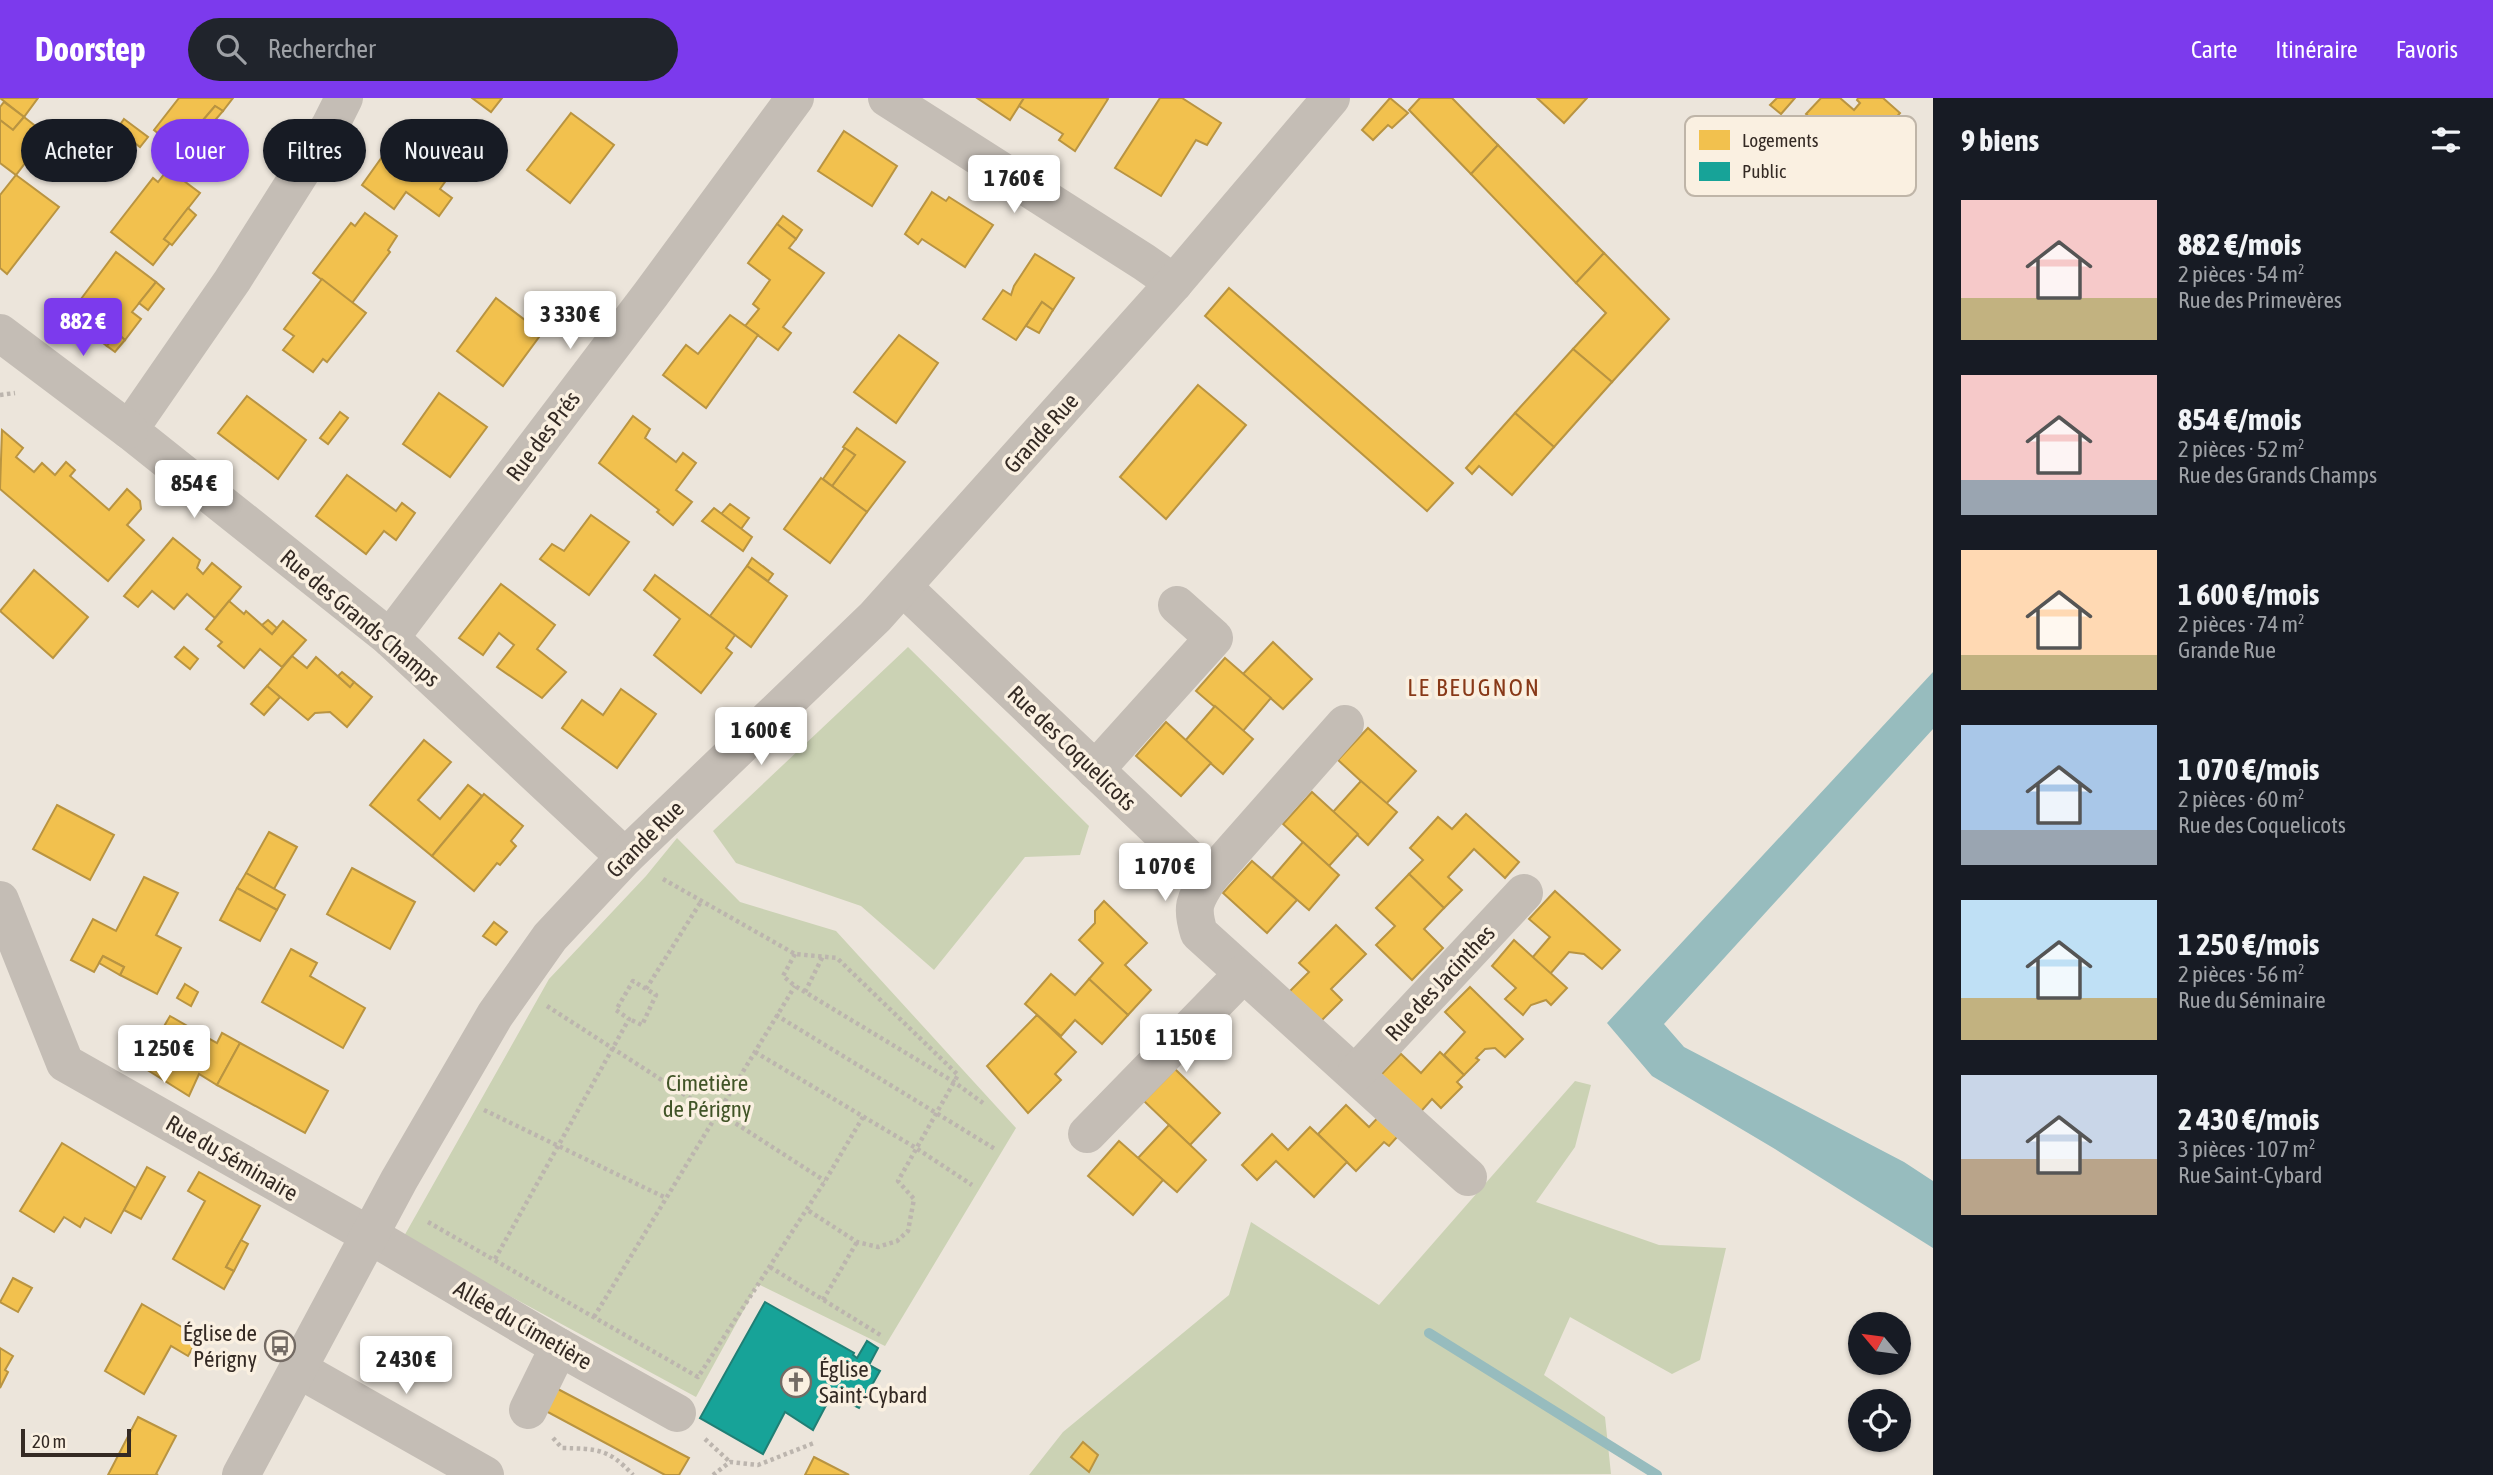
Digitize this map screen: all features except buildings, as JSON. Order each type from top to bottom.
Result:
[{"type":"street","points":[[129,430],[232,281],[330,126],[344,98]]},
{"type":"street","name":"Rue des Prés","points":[[390,638],[795,98]]},
{"type":"street","points":[[887,98],[1174,283]]},
{"type":"street","name":"Grande Rue","points":[[241,1475],[369,1235],[495,1015],[550,937],[625,857],[903,587],[1174,283],[1331,98]]},
{"type":"street","name":"Rue des Grands Champs","points":[[0,333],[129,430],[390,638],[625,857]]},
{"type":"street","name":"Rue des Coquelicots","points":[[903,587],[1209,878]]},
{"type":"street","points":[[1095,770],[1214,638],[1177,605]]},
{"type":"street","points":[[1345,724],[1209,878],[1195,900],[1194,914],[1199,933],[1468,1177]]},
{"type":"street","name":"Rue des Jacinthes","points":[[1356,1073],[1524,893]]},
{"type":"street","name":"Rue du Séminaire","points":[[0,900],[65,1063],[369,1235]]},
{"type":"street","points":[[1087,1133],[1243,974]]},
{"type":"street","name":"Allée du Cimetière","points":[[369,1235],[677,1413]]},
{"type":"street","points":[[528,1410],[559,1347]]},
{"type":"street","points":[[298,1369],[485,1475]]},
{"type":"path","points":[[663,879],[795,954],[837,958],[958,1075],[898,1181],[914,1199],[914,1209],[908,1231],[897,1241],[878,1247],[858,1242],[806,1209]]},
{"type":"path","points":[[646,989],[702,900]]},
{"type":"path","points":[[795,954],[783,976],[795,986],[983,1102]]},
{"type":"path","points":[[805,992],[823,956]]},
{"type":"path","points":[[633,981],[656,995],[642,1025],[629,1019],[615,1010],[633,981]]},
{"type":"path","points":[[594,1317],[795,986]]},
{"type":"path","points":[[547,1006],[825,1181]]},
{"type":"path","points":[[776,1015],[995,1149]]},
{"type":"path","points":[[495,1259],[629,1019]]},
{"type":"path","points":[[755,1052],[972,1185]]},
{"type":"path","points":[[484,1110],[666,1198]]},
{"type":"path","points":[[428,1222],[698,1377],[825,1181],[863,1117]]},
{"type":"path","points":[[823,1300],[858,1242]]},
{"type":"path","points":[[770,1267],[882,1336]]},
{"type":"path","points":[[528,1410],[562,1448],[597,1449],[621,1462],[633,1475]]},
{"type":"path","points":[[713,1475],[730,1462],[758,1465],[814,1443]]},
{"type":"green space","points":[[908,647],[1089,826],[1080,855],[1025,857],[934,970],[861,906],[736,863],[713,831]]},
{"type":"green space","name":"Cimetière de Périgny","points":[[677,838],[740,902],[836,931],[1016,1128],[885,1346],[758,1284],[696,1397],[403,1238],[549,979],[646,876]]},
{"type":"green space","points":[[1575,1081],[1591,1085],[1575,1147],[1536,1202],[1659,1245],[1726,1248],[1700,1360],[1672,1374],[1570,1317],[1544,1375],[1605,1417],[1611,1474],[1029,1475],[1063,1432],[1229,1295],[1251,1222],[1379,1305]]},
{"type":"water","points":[[1933,672],[1933,729],[1664,1024],[1684,1047],[1904,1162],[1933,1181],[1933,1248],[1652,1076],[1607,1023]]},
{"type":"waterway","points":[[1429,1333],[1657,1475]]},
{"type":"place","name":"Église de Périgny","points":[[280,1346]]},
{"type":"place","name":"Église Saint-Cybard","points":[[796,1382]]},
{"type":"district","name":"LE BEUGNON","points":[[1474,687]]}]
